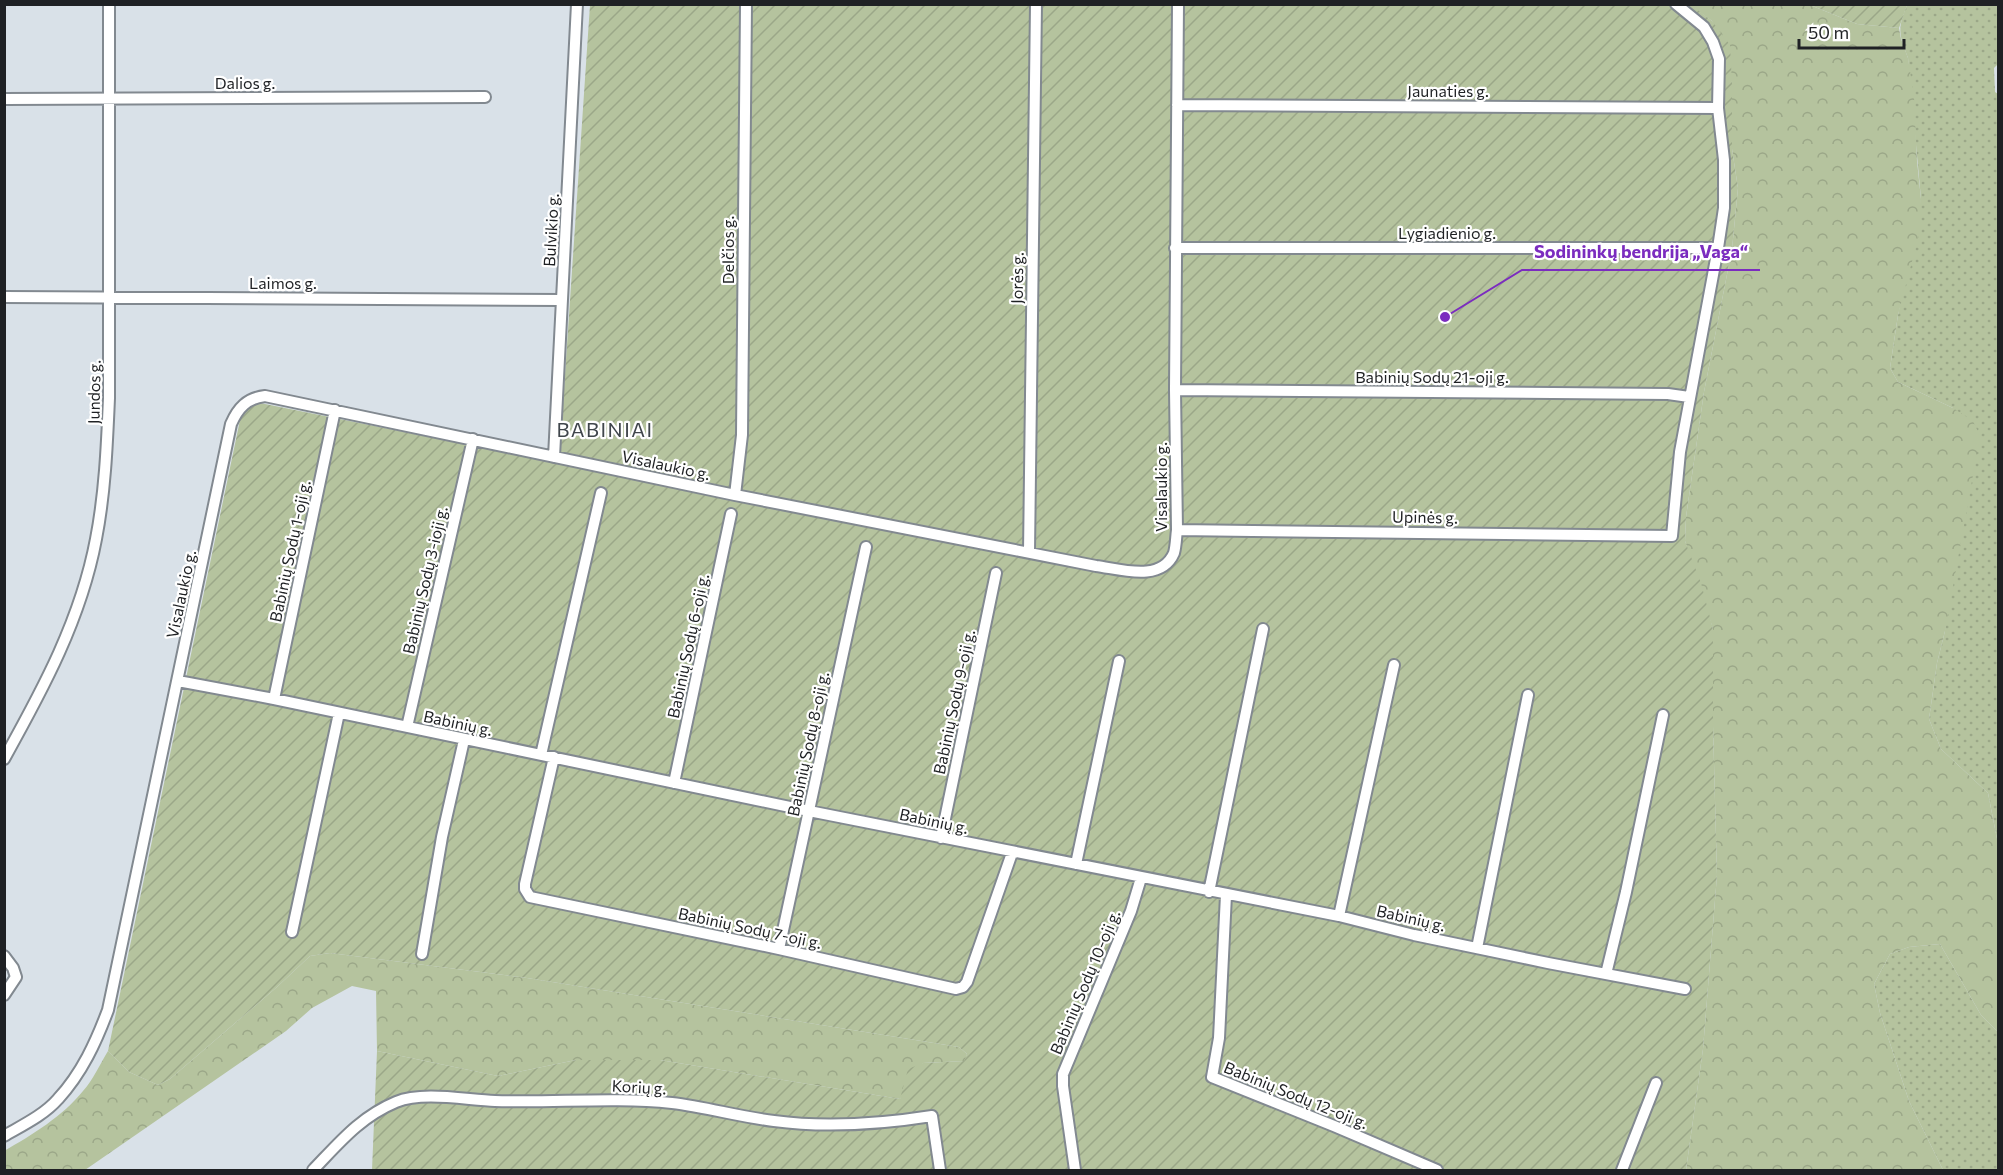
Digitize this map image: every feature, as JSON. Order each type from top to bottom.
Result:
[{"type":"street","name":"Jundos g.","points":[[4,759],[56,663],[75,615],[96,541],[102,508],[109,398],[109,4]]},
{"type":"street","name":"Bulvikio g.","points":[[554,457],[577,4]]},
{"type":"street","name":"Delčios g.","points":[[735,495],[742,435],[746,4]]},
{"type":"street","name":"Jorės g.","points":[[1029,552],[1035,4]]},
{"type":"street","name":"Visalaukio g.","points":[[4,1136],[33,1119],[57,1100],[79,1072],[96,1043],[108,1010],[231,424],[245,403],[256,397],[266,396],[735,495],[1096,566],[1149,572],[1168,562],[1174,551],[1177,530],[1175,248],[1178,4]]},
{"type":"street","points":[[1676,4],[1704,27],[1719,59],[1718,108],[1724,160],[1724,208],[1689,397]]},
{"type":"street","name":"Dalios g.","points":[[4,99],[485,97]]},
{"type":"street","name":"Jaunaties g.","points":[[1177,105],[1718,108]]},
{"type":"street","name":"Lygiadienio g.","points":[[1175,248],[1718,248]]},
{"type":"street","name":"Laimos g.","points":[[4,297],[562,300]]},
{"type":"street","name":"Babinių Sodų 21-oji g.","points":[[1175,390],[1668,394],[1689,397]]},
{"type":"street","name":"Upinės g.","points":[[1177,530],[1672,536],[1680,452],[1689,397]]},
{"type":"street","name":"Babinių Sodų 1-oji g.","points":[[274,699],[335,410]]},
{"type":"street","name":"Babinių Sodų 3-ioji g.","points":[[407,728],[472,439]]},
{"type":"street","points":[[541,754],[601,493]]},
{"type":"street","name":"Babinių Sodų 6-oji g.","points":[[674,783],[730,514]]},
{"type":"street","name":"Babinių Sodų 8-oji g.","points":[[779,949],[866,547]]},
{"type":"street","name":"Babinių Sodų 9-oji g.","points":[[942,838],[996,573]]},
{"type":"street","points":[[1209,892],[1263,629]]},
{"type":"street","points":[[1076,864],[1119,661]]},
{"type":"street","points":[[1339,916],[1394,665]]},
{"type":"street","name":"Babinių g.","points":[[178,681],[541,754],[1012,853],[1339,916],[1477,948],[1685,989]]},
{"type":"street","points":[[1477,948],[1528,695]]},
{"type":"street","points":[[292,932],[339,713]]},
{"type":"street","points":[[1606,974],[1664,715]]},
{"type":"street","points":[[422,954],[442,837],[464,740]]},
{"type":"street","name":"Babinių Sodų 7-oji g.","points":[[554,757],[525,884],[530,897],[956,989],[963,987],[967,982],[1012,853]]},
{"type":"street","name":"Babinių Sodų 10-oji g.","points":[[1075,1170],[1063,1074],[1131,911],[1141,878]]},
{"type":"street","name":"Babinių Sodų 12-oji g.","points":[[1226,895],[1219,1038],[1212,1077],[1437,1170]]},
{"type":"street","points":[[4,956],[13,968],[16,977],[4,995]]},
{"type":"street","points":[[1622,1170],[1656,1083]]},
{"type":"street","name":"Korių g.","points":[[313,1170],[359,1122],[397,1101],[415,1098],[496,1101],[615,1099],[661,1103],[823,1126],[932,1116],[940,1170]]},
{"type":"green space","points":[[1690,4],[1712,21],[1730,45],[1732,149],[1738,188],[1732,249],[1704,392],[1686,517],[1685,541],[1701,583],[1713,629],[1717,875],[1703,1049],[1686,1170],[372,1170],[377,1051],[498,1076],[576,1060],[660,1060],[900,1099],[908,1069],[923,1063],[964,1061],[967,1054],[959,1047],[527,978],[330,953],[310,956],[170,1079],[158,1085],[129,1072],[108,1051],[240,420],[244,414],[251,407],[260,403],[559,463],[590,5]]},
{"type":"green space","points":[[1690,5],[1810,5],[1857,24],[1899,28],[1908,58],[1914,97],[1921,199],[1920,231],[1898,315],[1890,368],[1898,382],[1953,408],[1973,421],[1980,436],[1945,631],[1937,663],[1929,719],[1941,749],[1988,793],[1998,844],[1998,1032],[1981,1015],[1940,944],[1909,947],[1890,954],[1874,984],[1880,1013],[1909,1101],[1943,1170],[1686,1170],[1703,1049],[1717,875],[1713,629],[1685,541],[1686,517],[1704,392],[1732,249],[1738,188],[1732,149],[1732,84],[1712,21]]},
{"type":"green space","points":[[1810,5],[1907,5],[1899,28],[1857,24]]},
{"type":"green space","points":[[1907,5],[1998,5],[1998,64],[1994,68],[1995,92],[1998,94],[1998,844],[1988,793],[1941,749],[1929,719],[1937,663],[1945,631],[1953,408],[1898,382],[1890,368],[1921,199],[1908,58],[1900,32]]},
{"type":"green space","points":[[1940,944],[1981,1015],[1998,1032],[1998,1170],[1943,1170],[1909,1101],[1880,1013],[1874,984],[1890,954],[1909,947]]},
{"type":"green space","points":[[330,953],[527,978],[959,1047],[967,1054],[965,1061],[923,1063],[900,1099],[660,1060],[576,1060],[498,1076],[377,1051],[376,991],[352,986],[312,1008],[286,1031],[85,1170],[5,1170],[4,1151],[36,1132],[66,1109],[87,1087],[108,1051],[129,1072],[158,1085],[170,1079],[310,956]]},
{"type":"place","name":"Sodininkų bendrija „Vaga“","points":[[1445,317]]},
{"type":"district","name":"BABINIAI","points":[[605,430]]}]
